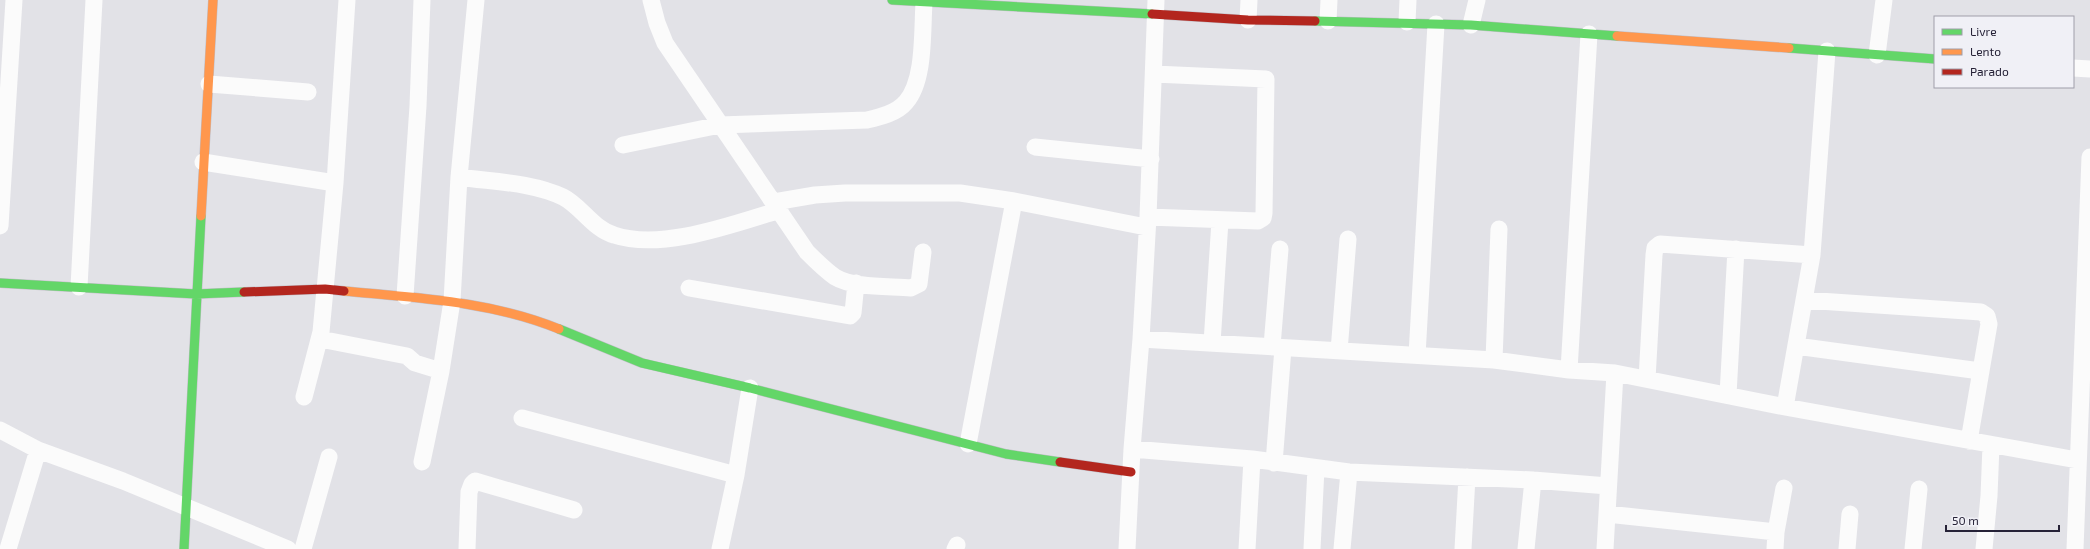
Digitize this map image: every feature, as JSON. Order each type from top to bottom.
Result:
[{"type":"street","points":[[0,226],[14,0]]},
{"type":"street","points":[[79,287],[94,0]]},
{"type":"street","points":[[184,549],[196,294],[213,0]]},
{"type":"street","points":[[304,397],[320,339],[335,183],[347,0]]},
{"type":"street","points":[[405,296],[418,106],[422,0]]},
{"type":"street","points":[[422,462],[441,371],[452,301],[459,177],[476,0]]},
{"type":"street","points":[[651,0],[657,23],[665,43],[807,252],[821,266],[836,278],[856,284],[916,287],[919,284],[923,252]]},
{"type":"street","points":[[892,0],[1156,8],[1248,20],[1407,22],[1471,25],[1934,59]]},
{"type":"street","points":[[1248,20],[1249,0]]},
{"type":"street","points":[[1328,21],[1329,0]]},
{"type":"street","points":[[1407,22],[1408,0]]},
{"type":"street","points":[[1471,25],[1477,0]]},
{"type":"street","points":[[1877,55],[1884,0]]},
{"type":"street","points":[[623,145],[720,125],[867,120],[885,116],[905,103],[916,87],[925,1]]},
{"type":"street","points":[[1127,549],[1151,159],[1156,8]]},
{"type":"street","points":[[1417,355],[1436,24]]},
{"type":"street","points":[[1569,370],[1589,34]]},
{"type":"street","points":[[1785,407],[1812,255],[1827,51]]},
{"type":"street","points":[[2074,68],[2090,69]]},
{"type":"street","points":[[459,177],[546,190],[564,198],[595,225],[612,235],[629,238],[682,237],[815,195],[845,193],[960,193],[1147,222],[1258,221],[1263,218],[1267,82],[1264,78],[1154,74]]},
{"type":"street","points":[[209,84],[308,92]]},
{"type":"street","points":[[1035,147],[1151,159]]},
{"type":"street","points":[[2075,549],[2077,460],[2090,157]]},
{"type":"street","points":[[203,162],[335,183]]},
{"type":"street","points":[[968,444],[1014,201]]},
{"type":"street","points":[[1212,343],[1220,221]]},
{"type":"street","points":[[1494,360],[1499,229]]},
{"type":"street","points":[[1339,350],[1348,239]]},
{"type":"street","points":[[1647,378],[1655,248],[1660,244],[1736,248],[1812,255]]},
{"type":"street","points":[[1728,395],[1736,248]]},
{"type":"street","points":[[1274,463],[1280,249]]},
{"type":"street","points":[[0,283],[196,294],[325,289],[452,301],[519,315],[547,324],[642,363],[750,388],[1006,454],[1131,472]]},
{"type":"street","points":[[689,288],[850,316],[853,313],[856,284]]},
{"type":"street","points":[[1804,300],[1981,312],[1986,316],[1989,324],[1969,441]]},
{"type":"street","points":[[1141,338],[1494,360],[1569,370],[1615,373],[1647,378],[1785,407],[2077,460]]},
{"type":"street","points":[[320,339],[407,356],[415,363],[441,371]]},
{"type":"street","points":[[1796,346],[1980,370]]},
{"type":"street","points":[[1605,549],[1615,373]]},
{"type":"street","points":[[720,549],[736,475],[750,388]]},
{"type":"street","points":[[522,418],[736,475]]},
{"type":"street","points":[[0,430],[38,450],[186,506],[288,549]]},
{"type":"street","points":[[1984,549],[1989,496],[1991,445]]},
{"type":"street","points":[[1132,449],[1252,459],[1349,472],[1533,480],[1608,486]]},
{"type":"street","points":[[8,549],[38,450]]},
{"type":"street","points":[[303,549],[329,457]]},
{"type":"street","points":[[1247,549],[1252,459]]},
{"type":"street","points":[[1312,549],[1316,468]]},
{"type":"street","points":[[1342,549],[1349,472]]},
{"type":"street","points":[[1463,549],[1467,477]]},
{"type":"street","points":[[1526,549],[1533,480]]},
{"type":"street","points":[[467,549],[469,492],[475,481],[574,510]]},
{"type":"street","points":[[1608,514],[1776,541],[1784,488]]},
{"type":"street","points":[[1913,549],[1919,489]]},
{"type":"street","points":[[1847,549],[1850,514]]},
{"type":"traffic: fast","points":[[892,0],[1152,14]]},
{"type":"traffic: fast","points":[[1315,21],[1471,25],[1617,36]]},
{"type":"traffic: fast","points":[[1789,48],[1934,59]]},
{"type":"traffic: fast","points":[[184,549],[201,216]]},
{"type":"traffic: fast","points":[[0,283],[196,294],[244,292]]},
{"type":"traffic: fast","points":[[559,329],[642,363],[750,388],[1006,454],[1060,462]]},
{"type":"traffic: slow","points":[[201,216],[213,0]]},
{"type":"traffic: slow","points":[[1617,36],[1789,48]]},
{"type":"traffic: slow","points":[[344,291],[453,302],[507,312],[559,329]]},
{"type":"traffic: jam","points":[[1152,14],[1248,20],[1315,21]]},
{"type":"traffic: jam","points":[[244,292],[325,289],[344,291]]},
{"type":"traffic: jam","points":[[1060,462],[1131,472]]}]
